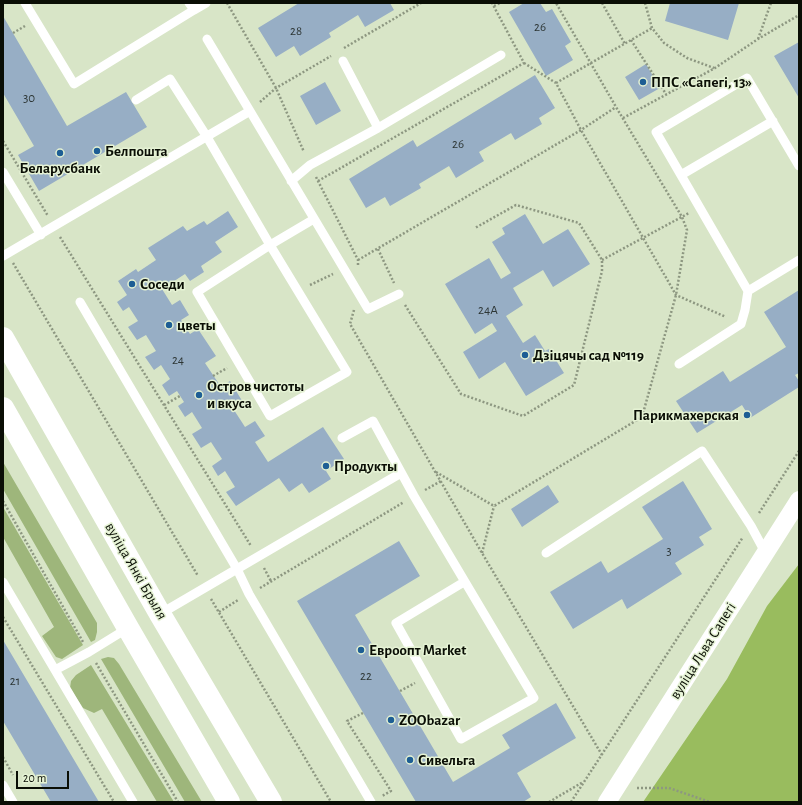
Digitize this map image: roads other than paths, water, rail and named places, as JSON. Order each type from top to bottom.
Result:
[{"type":"main road","name":"вуліца Янкі Брыля","points":[[3,338],[160,614],[271,802]]},
{"type":"main road","points":[[3,408],[229,802]]},
{"type":"street","name":"вуліца Льва Сапегі","points":[[607,802],[799,500]]},
{"type":"lane","points":[[25,3],[74,84],[191,7],[206,3]]},
{"type":"lane","points":[[207,39],[368,309],[399,294]]},
{"type":"lane","points":[[291,181],[310,165],[378,128],[501,54]]},
{"type":"lane","points":[[343,61],[378,128]]},
{"type":"lane","points":[[679,364],[741,324],[748,291],[656,132],[747,78],[799,166]]},
{"type":"lane","points":[[136,100],[170,79],[207,136],[270,245],[347,372],[270,416],[197,292],[270,245],[314,219]]},
{"type":"lane","points":[[5,255],[250,111]]},
{"type":"lane","points":[[680,175],[772,121]]},
{"type":"lane","points":[[3,172],[41,235]]},
{"type":"lane","points":[[748,291],[799,260]]},
{"type":"lane","points":[[80,302],[237,569],[249,594],[371,802]]},
{"type":"lane","points":[[342,438],[373,422],[464,582],[534,698],[461,739],[396,623],[464,582]]},
{"type":"lane","points":[[546,554],[702,451],[751,526],[765,552]]},
{"type":"lane","points":[[160,614],[401,472]]},
{"type":"lane","points":[[3,582],[133,802]]},
{"type":"lane","points":[[55,670],[89,652],[128,628]]},
{"type":"lane","points":[[3,785],[13,802]]},
{"type":"place","name":"ППС «Сапегі, 13»","points":[[643,82]]},
{"type":"place","name":"Белпошта","points":[[97,151]]},
{"type":"place","name":"Беларусбанк","points":[[60,153]]},
{"type":"place","name":"Соседи","points":[[132,284]]},
{"type":"place","name":"цветы","points":[[169,325]]},
{"type":"place","name":"Дзіцячы сад №119","points":[[525,355]]},
{"type":"place","name":"Остров чистоты и вкуса","points":[[199,395]]},
{"type":"place","name":"Парикмахерская","points":[[747,415]]},
{"type":"place","name":"Продукты","points":[[326,466]]},
{"type":"place","name":"Евроопт Market","points":[[361,650]]},
{"type":"place","name":"ZOObazar","points":[[391,720]]},
{"type":"place","name":"Сивельга","points":[[410,760]]}]
